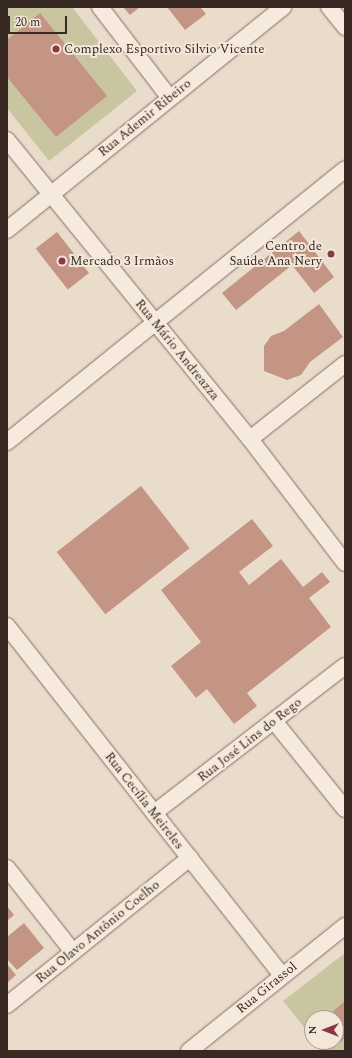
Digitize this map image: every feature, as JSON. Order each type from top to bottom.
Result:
[{"type":"street","points":[[100,7],[169,97]]},
{"type":"street","name":"Rua Ademir Ribeiro","points":[[7,230],[51,196],[169,97],[283,7]]},
{"type":"street","points":[[330,7],[345,27]]},
{"type":"street","name":"Rua Mário Andreazza","points":[[7,140],[250,439],[345,563]]},
{"type":"street","points":[[7,442],[156,324],[345,170]]},
{"type":"street","points":[[250,439],[345,364]]},
{"type":"street","name":"Rua Cecília Meireles","points":[[7,626],[282,975]]},
{"type":"street","name":"Rua José Lins do Rego","points":[[154,813],[345,666]]},
{"type":"street","points":[[274,721],[345,809]]},
{"type":"street","name":"Rua Olavo Antônio Coelho","points":[[7,1005],[190,858]]},
{"type":"street","points":[[7,868],[73,952]]},
{"type":"street","name":"Rua Girassol","points":[[189,1051],[345,926]]},
{"type":"shaded area","name":"Complexo Esportivo Silvio Vicente","points":[[7,7],[72,7],[137,91],[49,161],[7,108]]},
{"type":"shaded area","points":[[345,953],[345,1051],[323,1050],[344,1050],[344,1010],[304,1010],[304,1027],[283,1001]]},
{"type":"building","points":[[123,7],[140,7],[130,15]]},
{"type":"building","points":[[167,7],[200,7],[206,14],[185,30]]},
{"type":"building","points":[[40,13],[107,96],[56,137],[7,77],[7,40]]},
{"type":"building","points":[[299,231],[334,277],[314,293],[292,265],[236,310],[222,293]]},
{"type":"building","name":"Mercado 3 Irmãos","points":[[57,232],[89,273],[68,290],[36,249]]},
{"type":"building","points":[[319,304],[343,337],[310,362],[301,375],[287,380],[264,371],[264,346],[271,336],[284,331]]},
{"type":"building","points":[[141,486],[190,548],[105,614],[57,552]]},
{"type":"building","points":[[252,519],[273,546],[239,572],[249,585],[281,559],[303,587],[322,572],[330,582],[309,598],[331,627],[247,693],[257,706],[234,724],[207,689],[196,698],[171,666],[201,642],[161,590]]},
{"type":"building","points":[[7,906],[14,915],[7,921]]},
{"type":"building","points":[[24,923],[44,948],[17,970],[7,959],[7,937]]},
{"type":"building","points":[[7,964],[16,975],[7,983]]},
{"type":"building","points":[[345,1001],[344,1039],[344,1010],[334,1010]]},
{"type":"place","name":"Complexo Esportivo Silvio Vicente","points":[[56,49]]},
{"type":"place","name":"Centro de Saúde Ana Nery","points":[[331,254]]},
{"type":"place","name":"Mercado 3 Irmãos","points":[[62,261]]}]
